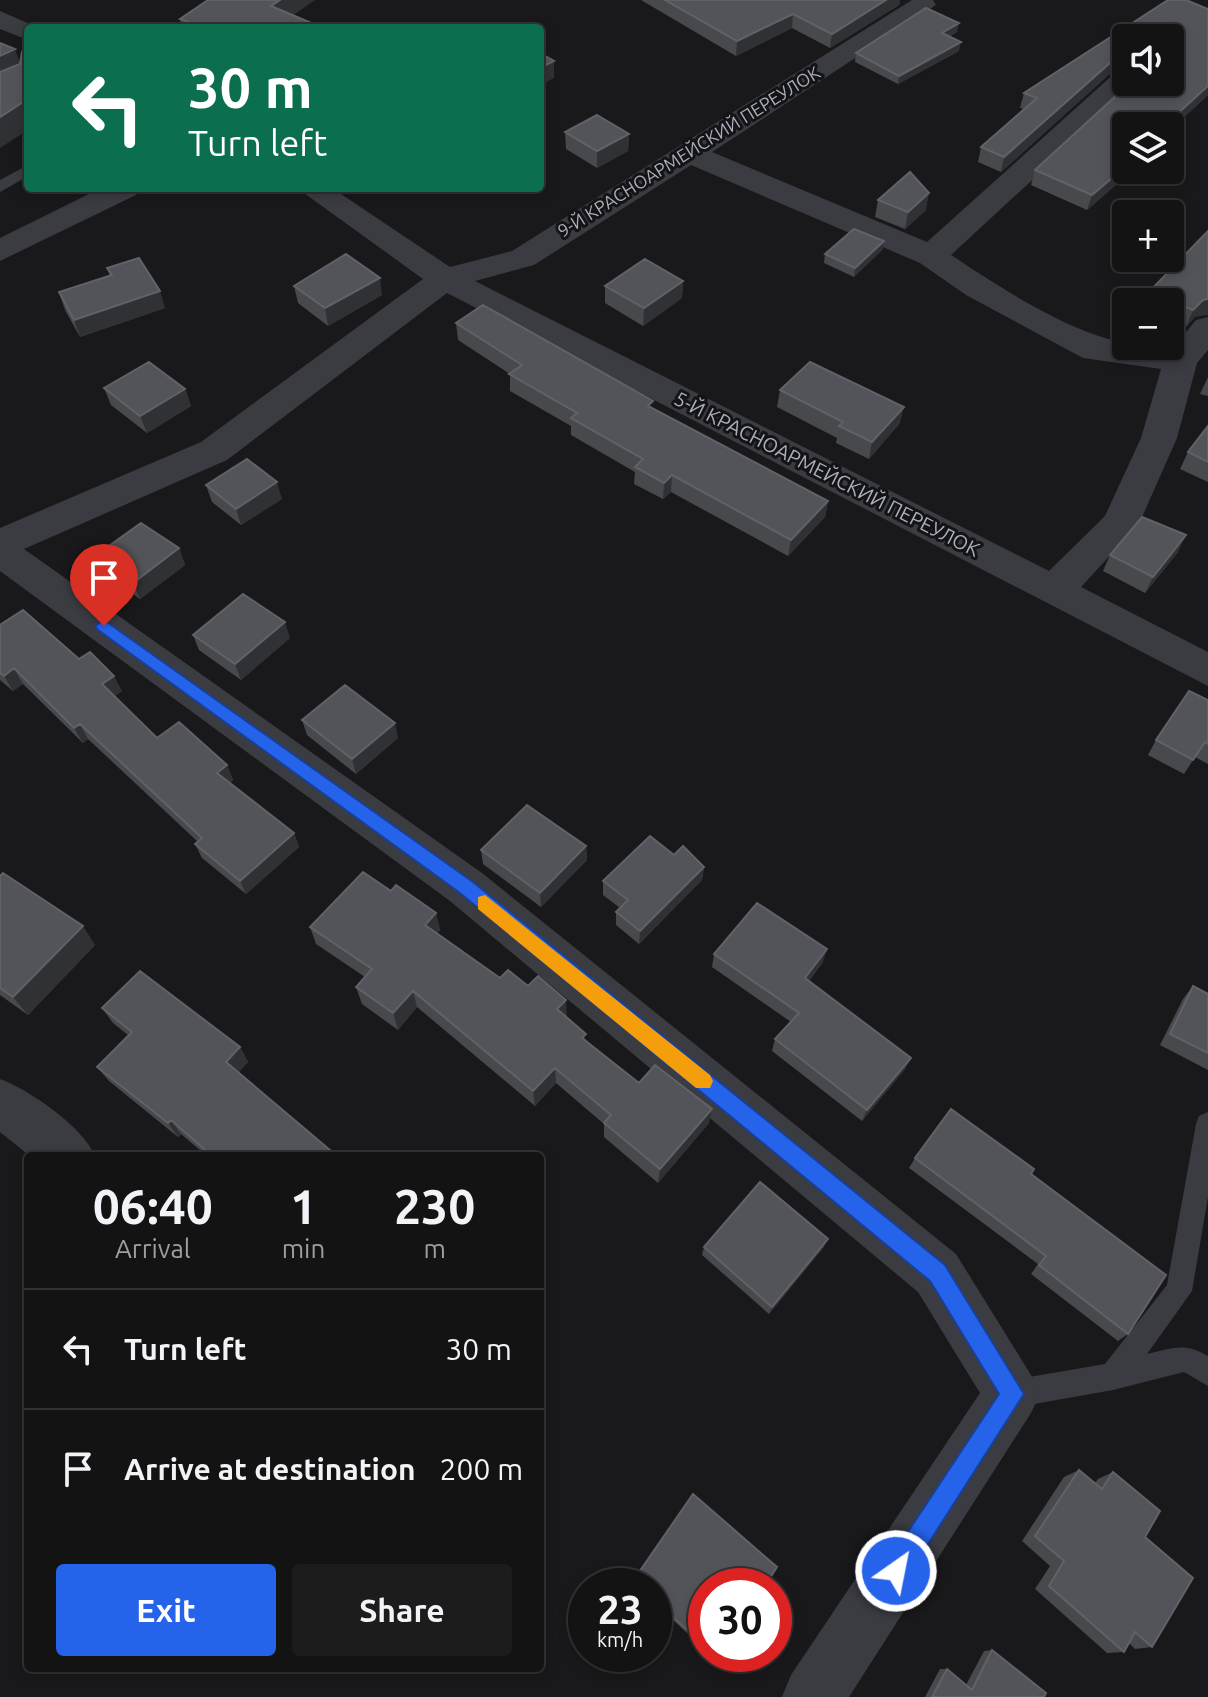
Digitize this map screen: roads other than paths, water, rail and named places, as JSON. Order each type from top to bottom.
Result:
[{"type":"street","name":"9-Й КРАСНОАРМЕЙСКИЙ ПЕРЕУЛОК","points":[[445,279],[523,258],[923,5]]},
{"type":"street","points":[[0,19],[24,30]]},
{"type":"street","points":[[931,256],[1112,91]]},
{"type":"street","points":[[687,152],[931,256],[978,288],[1095,350],[1112,352]]},
{"type":"street","points":[[3,249],[117,192]]},
{"type":"street","name":"5-Й КРАСНОАРМЕЙСКИЙ ПЕРЕУЛОК","points":[[318,192],[445,279],[1208,670]]},
{"type":"street","points":[[0,544],[214,451],[445,279]]},
{"type":"street","points":[[1184,356],[1208,328]]},
{"type":"street","points":[[1054,590],[1120,524],[1159,438],[1181,360]]},
{"type":"street","points":[[0,551],[466,887],[937,1273],[1012,1394],[813,1697]]},
{"type":"street","points":[[0,1102],[65,1152]]},
{"type":"lane","points":[[0,187],[24,172]]},
{"type":"lane","points":[[1113,1376],[1179,1291],[1208,1124]]},
{"type":"lane","points":[[1012,1394],[1113,1376],[1186,1358],[1208,1372]]}]
